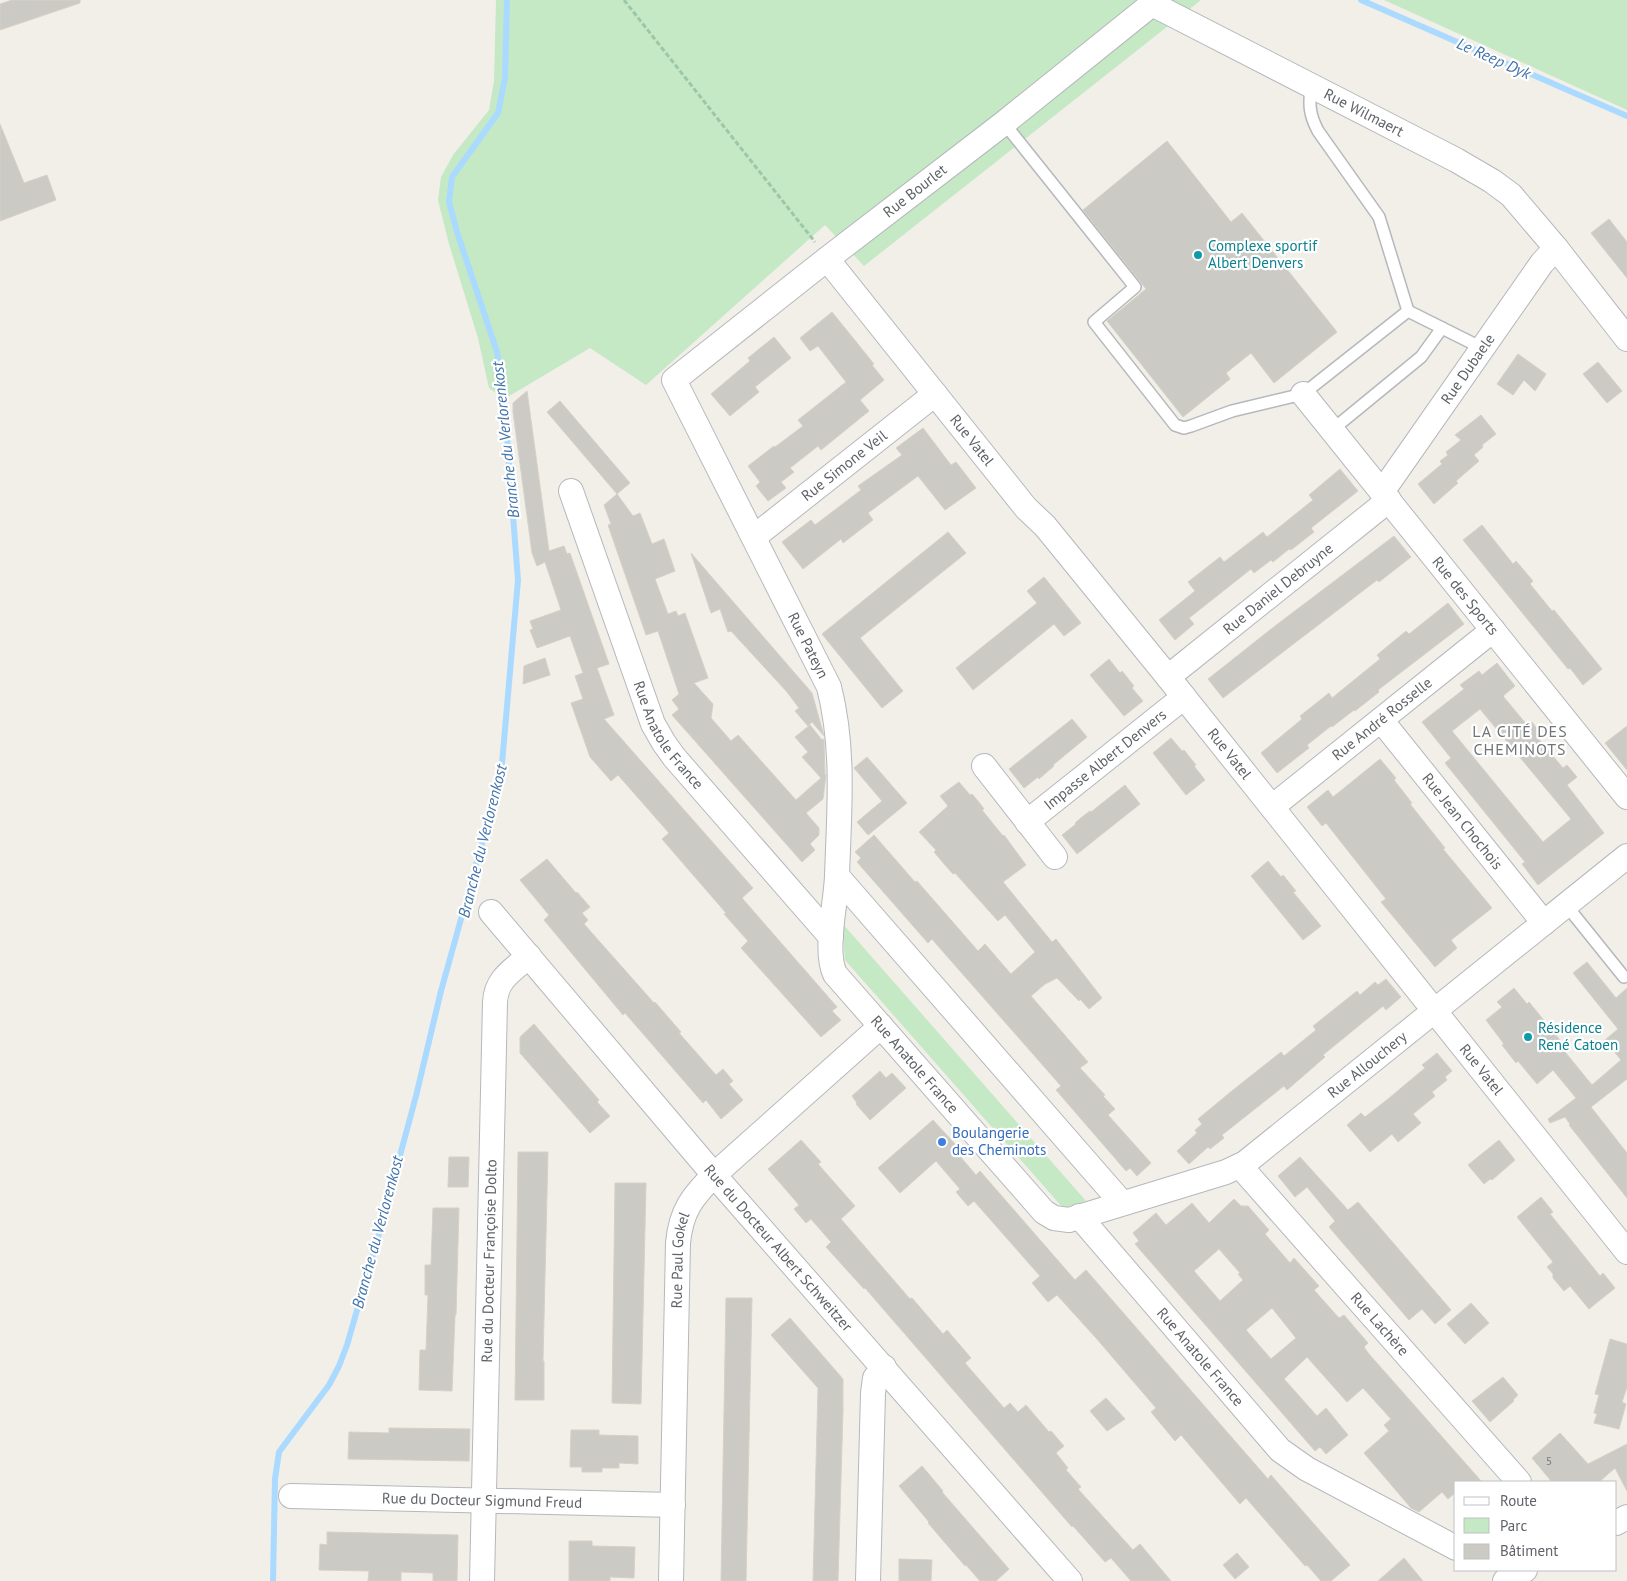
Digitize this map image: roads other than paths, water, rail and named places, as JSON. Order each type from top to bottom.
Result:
[{"type":"street","name":"Rue Wilmaert","points":[[1153,2],[1492,180],[1511,196],[1556,248],[1627,339]]},
{"type":"street","name":"Rue Bourlet","points":[[674,380],[1004,123],[1153,2]]},
{"type":"street","name":"Rue Dubaele","points":[[1386,496],[1542,263],[1556,248]]},
{"type":"street","name":"Rue Vatel","points":[[827,259],[1026,508],[1048,529],[1168,677],[1627,1252]]},
{"type":"street","name":"Rue Pateyn","points":[[674,380],[824,676],[830,692],[838,732],[841,767],[837,876],[831,937]]},
{"type":"street","name":"Rue Simone Veil","points":[[754,537],[935,394]]},
{"type":"street","name":"Rue des Sports","points":[[1304,394],[1627,797]]},
{"type":"street","name":"Rue Anatole France","points":[[571,491],[653,724],[664,743],[831,937],[831,964],[835,974],[1044,1212],[1054,1218],[1064,1220],[1079,1216],[1280,1450],[1306,1469],[1454,1547]]},
{"type":"street","name":"Rue Daniel Debruyne","points":[[1168,677],[1386,496]]},
{"type":"street","name":"Rue André Rosselle","points":[[1272,807],[1493,630]]},
{"type":"street","name":"Impasse Albert Denvers","points":[[1028,822],[1184,697]]},
{"type":"street","name":"Rue Jean Chochois","points":[[1381,720],[1544,923]]},
{"type":"street","points":[[984,766],[1055,857]]},
{"type":"street","name":"Rue Allouchery","points":[[1079,1216],[1226,1172],[1251,1159],[1627,856]]},
{"type":"street","points":[[837,876],[1122,1204]]},
{"type":"street","name":"Rue du Docteur Albert Schweitzer","points":[[491,912],[714,1175],[884,1367],[1058,1576]]},
{"type":"street","name":"Rue du Docteur Françoise Dolto","points":[[482,1581],[494,1002],[495,993],[500,982],[529,956]]},
{"type":"street","name":"Rue Paul Gokel","points":[[671,1581],[679,1234],[684,1214],[688,1204],[714,1175],[881,1026]]},
{"type":"street","name":"Rue Lachère","points":[[1240,1166],[1517,1481]]},
{"type":"street","points":[[868,1581],[873,1393],[875,1378],[884,1367]]},
{"type":"street","name":"Rue du Docteur Sigmund Freud","points":[[291,1496],[673,1504]]},
{"type":"street","points":[[1505,1581],[1523,1571]]},
{"type":"lane","points":[[1311,86],[1309,105],[1314,123],[1379,217],[1408,311],[1484,349]]},
{"type":"lane","points":[[1004,123],[1135,287],[1094,322],[1175,425],[1184,428],[1232,411],[1304,394],[1408,311]]},
{"type":"lane","points":[[1332,430],[1421,357],[1442,328]]},
{"type":"lane","points":[[1566,905],[1624,977]]},
{"type":"waterway","name":"Branche du Verlorenkost","points":[[273,1581],[275,1479],[279,1452],[329,1385],[347,1345],[377,1241],[416,1096],[441,991],[501,775],[518,580],[504,399],[497,352],[457,232],[449,202],[452,177],[498,113],[505,78],[507,0]]},
{"type":"waterway","name":"Le Reep Dyk","points":[[1361,0],[1627,116]]},
{"type":"place","name":"Complexe sportif Albert Denvers","points":[[1198,255]]},
{"type":"place","name":"Résidence René Catoen","points":[[1528,1037]]},
{"type":"place","name":"Boulangerie des Cheminots","points":[[942,1142]]},
{"type":"district","name":"LA CITÉ DES CHEMINOTS","points":[[1520,740]]}]
